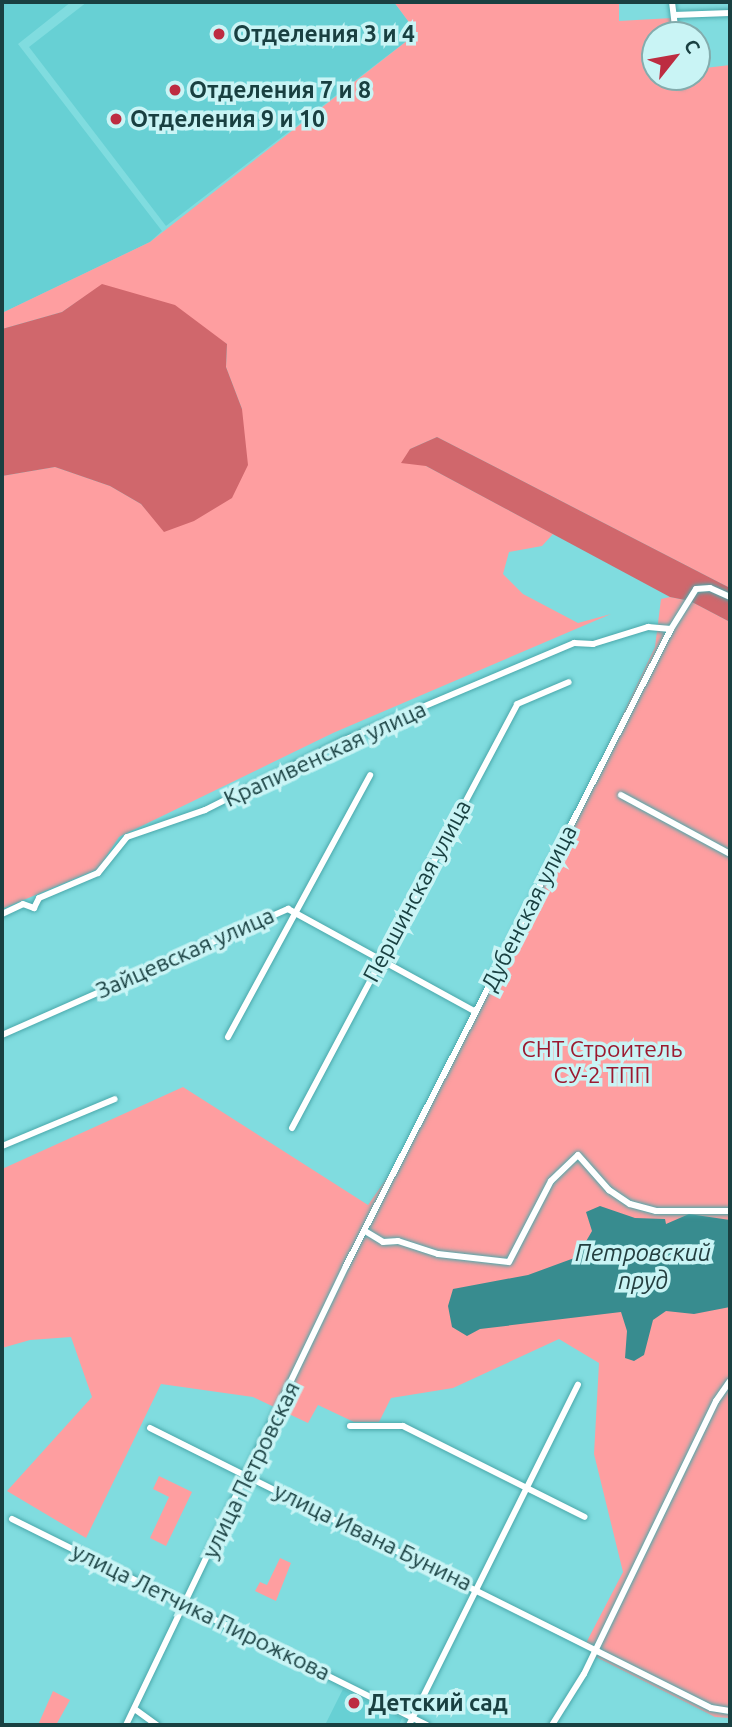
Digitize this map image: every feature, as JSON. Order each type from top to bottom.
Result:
[{"type":"street","points":[[672,2],[675,21]]},
{"type":"street","points":[[674,15],[730,13]]},
{"type":"street","name":"Дубенская улица","points":[[365,1231],[671,629],[698,589],[713,588],[730,597]]},
{"type":"street","name":"Крапивенская улица","points":[[2,914],[25,904],[34,908],[40,898],[98,873],[127,837],[216,805],[342,741],[574,643],[593,644],[648,626],[671,629]]},
{"type":"street","name":"Першинская улица","points":[[292,1128],[517,704],[569,682]]},
{"type":"street","points":[[228,1037],[370,775]]},
{"type":"street","points":[[621,794],[730,854]]},
{"type":"street","name":"Зайцевская улица","points":[[2,1035],[276,912],[295,910],[476,1012]]},
{"type":"street","points":[[2,1146],[115,1099]]},
{"type":"street","points":[[365,1231],[383,1242],[398,1241],[439,1254],[509,1262],[551,1181],[578,1155],[609,1191],[630,1204],[660,1211],[730,1211]]},
{"type":"street","name":"улица Петровская","points":[[126,1725],[136,1710],[365,1231]]},
{"type":"street","points":[[552,1725],[596,1648],[716,1401],[730,1381]]},
{"type":"street","points":[[409,1725],[578,1385]]},
{"type":"street","points":[[350,1426],[403,1426],[585,1517]]},
{"type":"street","name":"улица Ивана Бунина","points":[[150,1428],[711,1707],[730,1711]]},
{"type":"street","name":"улица Летчика Пирожкова","points":[[12,1519],[427,1725]]},
{"type":"street","points":[[136,1710],[157,1725]]},
{"type":"shaded area","points":[[2,2],[71,2],[18,44],[162,231],[150,242],[2,313]]},
{"type":"shaded area","points":[[87,2],[394,2],[417,33],[166,226],[29,47]]},
{"type":"shaded area","points":[[102,284],[175,305],[227,344],[226,367],[242,409],[248,465],[232,498],[194,521],[164,532],[141,504],[110,486],[55,467],[2,476],[2,329],[62,312]]},
{"type":"shaded area","points":[[437,437],[730,588],[730,622],[690,601],[670,597],[426,466],[401,463],[410,449]]},
{"type":"shaded area","name":"Детский сад","points":[[343,1689],[402,1718],[399,1725],[325,1725]]},
{"type":"green space","points":[[394,2],[619,2],[619,21],[672,18],[672,21],[641,21],[641,91],[711,91],[711,67],[730,65],[730,588],[437,437],[410,449],[426,466],[553,534],[542,546],[509,552],[503,574],[523,594],[578,623],[611,614],[333,733],[119,837],[98,869],[2,909],[2,476],[55,467],[110,486],[141,504],[165,531],[242,409],[226,367],[227,344],[102,285],[62,312],[2,329],[2,313],[150,242],[417,33]]},
{"type":"green space","name":"СНТ Строитель СУ-2 ТПП","points":[[670,597],[690,601],[730,622],[730,1718],[715,1717],[596,1657],[585,1645],[623,1572],[594,1454],[599,1363],[559,1339],[453,1388],[391,1398],[379,1422],[354,1422],[318,1405],[308,1423],[253,1397],[161,1384],[86,1538],[7,1491],[92,1397],[71,1337],[30,1340],[2,1348],[2,1169],[183,1087],[368,1205],[400,1159],[576,812],[655,647],[661,599]]},
{"type":"green space","points":[[159,1476],[192,1492],[166,1546],[150,1538],[169,1497],[153,1489]]},
{"type":"green space","points":[[280,1558],[291,1563],[276,1601],[255,1591],[260,1582],[267,1585]]},
{"type":"green space","points":[[53,1691],[70,1700],[56,1725],[38,1725]]},
{"type":"water","name":"Петровский пруд","points":[[600,1206],[635,1218],[665,1219],[666,1224],[689,1214],[730,1220],[730,1307],[694,1314],[666,1311],[653,1320],[644,1355],[634,1361],[625,1358],[627,1331],[621,1312],[480,1329],[467,1336],[452,1327],[448,1306],[453,1289],[528,1275],[577,1257],[592,1231],[586,1212]]},
{"type":"place","name":"Отделения 3 и 4","points":[[219,34]]},
{"type":"place","name":"Отделения 7 и 8","points":[[175,90]]},
{"type":"place","name":"Отделения 9 и 10","points":[[116,119]]},
{"type":"place","name":"Детский сад","points":[[354,1703]]}]
